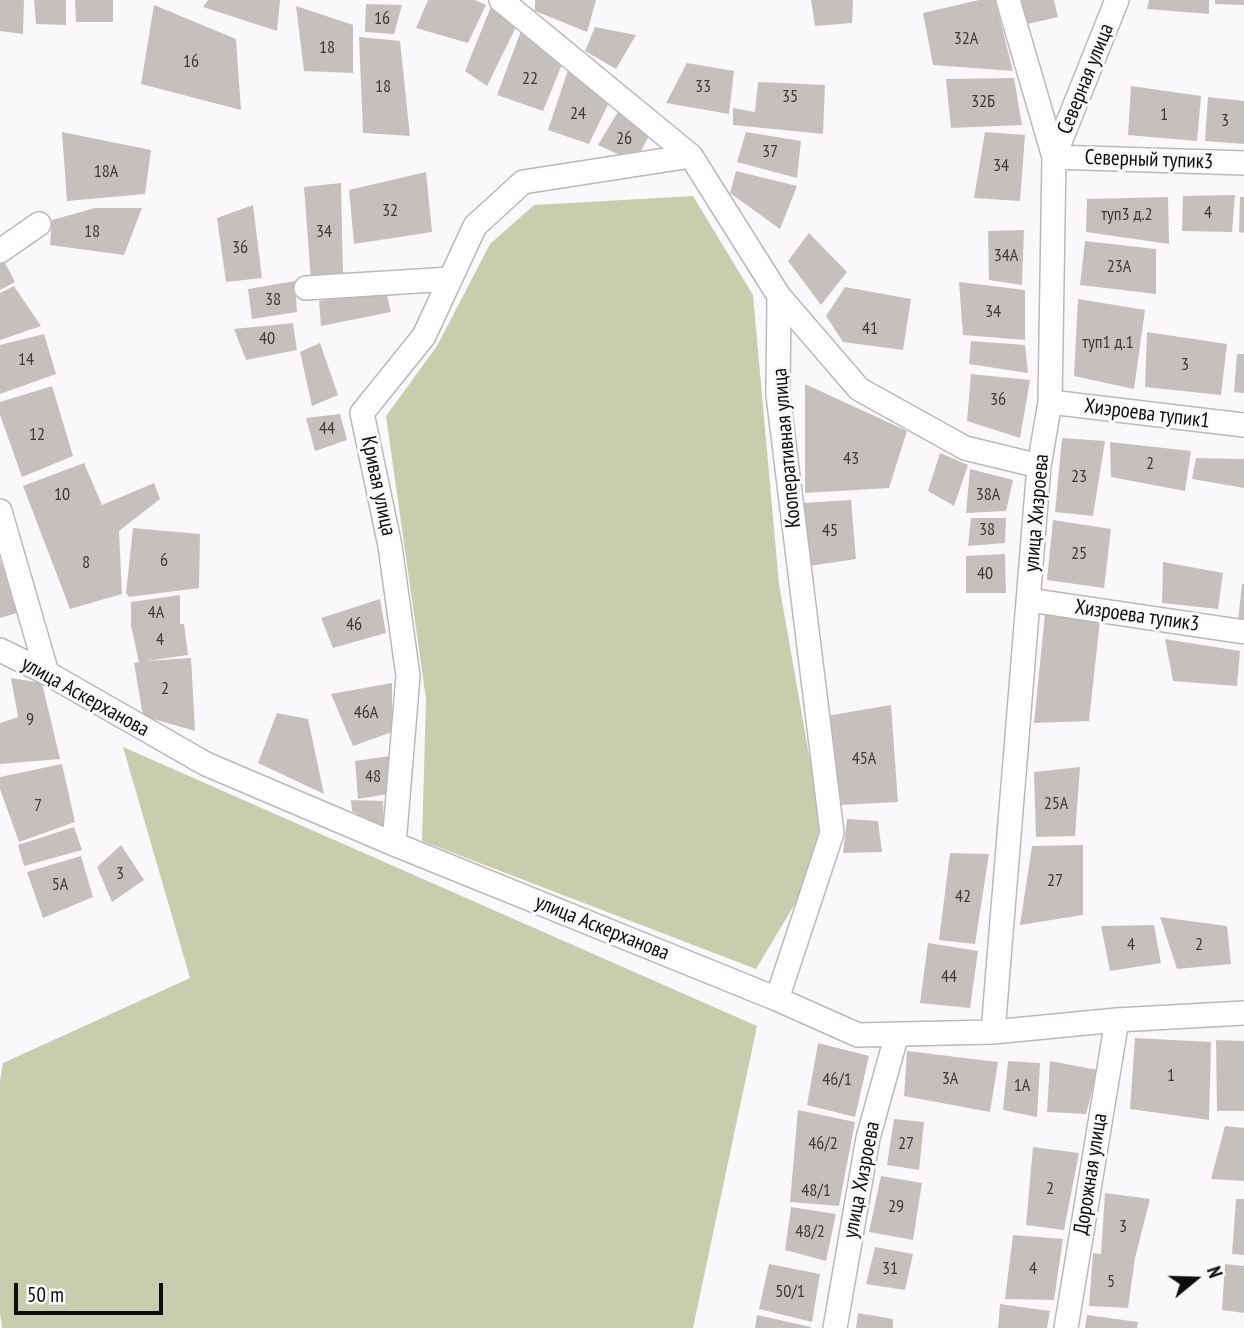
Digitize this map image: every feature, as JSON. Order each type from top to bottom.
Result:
[{"type":"street","points":[[501,0],[691,156],[779,296],[859,389],[965,448],[1039,466]]},
{"type":"street","name":"улица Хизроева","points":[[993,1032],[1039,466],[1050,402],[1054,157],[1008,0]]},
{"type":"street","name":"Северная улица","points":[[1054,157],[1117,0]]},
{"type":"street","name":"Кривая улица","points":[[394,844],[408,676],[390,546],[362,413],[424,336],[475,226],[523,182],[691,156]]},
{"type":"street","name":"Северный тупик3","points":[[1054,157],[1244,163]]},
{"type":"street","points":[[0,251],[39,224]]},
{"type":"street","points":[[306,288],[450,279]]},
{"type":"street","name":"Кооперативная улица","points":[[777,999],[832,833],[778,395],[779,296]]},
{"type":"street","name":"Хиэроева тупик1","points":[[1050,402],[1244,425]]},
{"type":"street","points":[[0,511],[47,673]]},
{"type":"street","name":"Хизроева тупик3","points":[[1030,600],[1244,632]]},
{"type":"street","name":"улица Аскерханова","points":[[0,650],[47,673],[206,764],[394,844],[777,999],[858,1035],[993,1032],[1116,1020],[1244,1013]]},
{"type":"street","name":"Дорожная улица","points":[[1066,1328],[1116,1020]]},
{"type":"street","name":"улица Хизроева","points":[[835,1328],[869,1138],[897,1034]]},
{"type":"green space","points":[[693,196],[753,295],[779,584],[826,852],[756,969],[422,841],[426,699],[386,416],[437,346],[490,244],[534,205]]},
{"type":"green space","points":[[123,747],[757,1026],[693,1328],[2,1328],[0,1081],[3,1063],[190,978]]},
{"type":"building","points":[[0,0],[24,0],[23,34],[0,31]]},
{"type":"building","points":[[34,0],[66,0],[66,25],[36,24]]},
{"type":"building","points":[[75,0],[113,0],[113,22],[76,22]]},
{"type":"building","points":[[208,0],[280,0],[277,31],[203,7]]},
{"type":"building","points":[[428,0],[475,0],[486,5],[468,43],[416,28]]},
{"type":"building","points":[[535,0],[596,0],[587,32],[535,11]]},
{"type":"building","points":[[811,0],[853,0],[852,23],[815,26]]},
{"type":"building","points":[[979,0],[995,0],[1013,71],[933,65],[923,13]]},
{"type":"building","points":[[1021,0],[1054,0],[1058,17],[1028,24]]},
{"type":"building","points":[[1149,0],[1209,0],[1209,14],[1147,9]]},
{"type":"building","points":[[1215,0],[1244,0],[1244,5],[1215,4]]},
{"type":"building","points":[[366,4],[402,5],[394,34],[365,32]]},
{"type":"building","points":[[492,4],[518,23],[487,86],[465,71]]},
{"type":"building","points":[[154,5],[236,39],[241,110],[141,84]]},
{"type":"building","points":[[296,6],[353,25],[353,73],[304,71]]},
{"type":"building","points":[[595,27],[636,35],[616,69],[585,51]]},
{"type":"building","points":[[521,31],[563,62],[543,111],[497,95]]},
{"type":"building","points":[[359,37],[400,41],[410,136],[363,133]]},
{"type":"building","points":[[687,63],[734,71],[729,114],[666,103]]},
{"type":"building","points":[[569,67],[611,98],[589,144],[548,130]]},
{"type":"building","points":[[1014,78],[1022,125],[951,128],[946,79]]},
{"type":"building","points":[[758,82],[825,85],[823,134],[733,125],[733,108],[755,112]]},
{"type":"building","points":[[1131,86],[1201,96],[1197,141],[1128,135]]},
{"type":"building","points":[[1208,97],[1244,101],[1244,144],[1205,141]]},
{"type":"building","points":[[619,110],[650,134],[635,162],[598,145]]},
{"type":"building","points":[[62,132],[151,150],[145,194],[67,201]]},
{"type":"building","points":[[746,132],[801,141],[797,178],[737,162]]},
{"type":"building","points":[[985,132],[1025,135],[1020,201],[974,198]]},
{"type":"building","points":[[736,171],[797,186],[780,229],[730,193]]},
{"type":"building","points":[[426,172],[432,232],[354,244],[349,190]]},
{"type":"building","points":[[341,183],[343,277],[311,280],[304,187]]},
{"type":"building","points":[[1235,195],[1232,232],[1182,231],[1183,196]]},
{"type":"building","points":[[1168,197],[1169,244],[1086,232],[1087,199]]},
{"type":"building","points":[[1240,197],[1244,197],[1244,233],[1239,232]]},
{"type":"building","points":[[253,205],[262,278],[226,282],[217,218]]},
{"type":"building","points":[[95,208],[142,208],[124,255],[50,245],[52,220]]},
{"type":"building","points":[[1024,230],[1022,285],[989,280],[988,231]]},
{"type":"building","points":[[809,233],[847,272],[821,305],[788,261]]},
{"type":"building","points":[[1085,241],[1156,249],[1156,294],[1080,285]]},
{"type":"building","points":[[3,259],[15,282],[0,290],[0,261]]},
{"type":"building","points":[[295,281],[297,312],[252,319],[248,289]]},
{"type":"building","points":[[959,282],[1025,290],[1025,340],[963,335]]},
{"type":"building","points":[[14,286],[41,326],[0,340],[0,293]]},
{"type":"building","points":[[845,287],[911,299],[903,350],[843,342],[826,316]]},
{"type":"building","points":[[386,291],[391,312],[321,326],[319,301]]},
{"type":"building","points":[[1078,299],[1145,310],[1134,389],[1074,376]]},
{"type":"building","points":[[293,323],[297,350],[246,360],[234,329]]},
{"type":"building","points":[[1147,332],[1227,344],[1221,395],[1145,387]]},
{"type":"building","points":[[44,334],[56,374],[0,394],[0,345]]},
{"type":"building","points":[[971,341],[1025,345],[1028,373],[969,364]]},
{"type":"building","points":[[320,343],[338,395],[312,406],[300,352]]},
{"type":"building","points":[[1237,354],[1244,354],[1244,393],[1234,392]]},
{"type":"building","points":[[971,374],[1030,380],[1020,438],[967,421]]},
{"type":"building","points":[[805,384],[907,431],[889,488],[805,493]]},
{"type":"building","points":[[52,386],[73,456],[22,477],[0,415],[0,402]]},
{"type":"building","points":[[340,414],[347,440],[315,451],[306,418]]},
{"type":"building","points":[[1062,438],[1105,441],[1093,516],[1055,512]]},
{"type":"building","points":[[1110,442],[1191,451],[1185,491],[1111,477]]},
{"type":"building","points":[[940,453],[968,465],[954,506],[928,491]]},
{"type":"building","points":[[1196,458],[1244,459],[1244,488],[1192,479]]},
{"type":"building","points":[[84,463],[102,505],[154,483],[160,499],[119,531],[122,594],[70,609],[23,486]]},
{"type":"building","points":[[970,469],[1013,480],[1006,511],[966,513]]},
{"type":"building","points":[[851,500],[856,559],[809,566],[803,503]]},
{"type":"building","points":[[971,518],[1006,518],[1005,543],[968,546]]},
{"type":"building","points":[[1053,520],[1111,529],[1104,588],[1047,580]]},
{"type":"building","points":[[133,528],[200,534],[199,588],[129,597],[126,593]]},
{"type":"building","points":[[1005,554],[1006,593],[966,593],[966,556]]},
{"type":"building","points":[[0,559],[17,613],[0,618]]},
{"type":"building","points":[[1163,562],[1223,573],[1218,609],[1162,603]]},
{"type":"building","points":[[1244,584],[1244,622],[1238,621]]},
{"type":"building","points":[[180,595],[180,624],[184,624],[188,655],[146,661],[191,658],[195,731],[143,716],[134,663],[139,662],[131,626],[131,602]]},
{"type":"building","points":[[380,599],[386,633],[333,648],[321,618]]},
{"type":"building","points":[[1045,614],[1100,620],[1089,721],[1034,723]]},
{"type":"building","points":[[1165,639],[1240,651],[1237,686],[1173,681]]},
{"type":"building","points":[[11,678],[42,683],[60,759],[0,764],[0,723],[18,717]]},
{"type":"building","points":[[392,683],[392,732],[353,746],[331,694]]},
{"type":"building","points":[[891,705],[898,802],[840,805],[826,716]]},
{"type":"building","points":[[277,713],[308,719],[324,794],[258,763]]},
{"type":"building","points":[[390,756],[388,794],[358,799],[355,761]]},
{"type":"building","points":[[62,764],[75,822],[19,842],[0,789],[0,777]]},
{"type":"building","points":[[1080,767],[1075,836],[1036,837],[1034,772]]},
{"type":"building","points":[[351,800],[383,801],[384,829],[352,811]]},
{"type":"building","points":[[847,819],[878,821],[882,852],[843,853]]},
{"type":"building","points":[[74,827],[82,850],[24,866],[18,845]]},
{"type":"building","points":[[121,845],[144,880],[112,902],[97,867]]},
{"type":"building","points":[[1083,845],[1083,915],[1020,925],[1032,846]]},
{"type":"building","points":[[950,853],[989,854],[975,944],[939,940]]},
{"type":"building","points":[[81,856],[93,897],[43,918],[27,872]]},
{"type":"building","points":[[1160,917],[1227,926],[1231,964],[1177,969]]},
{"type":"building","points":[[1154,925],[1161,963],[1110,971],[1101,926]]},
{"type":"building","points":[[928,943],[978,951],[970,1008],[920,1003]]},
{"type":"building","points":[[1135,1038],[1211,1042],[1209,1120],[1130,1109]]},
{"type":"building","points":[[1216,1040],[1244,1041],[1244,1111],[1217,1111]]},
{"type":"building","points":[[818,1043],[869,1056],[855,1117],[807,1105]]},
{"type":"building","points":[[907,1051],[998,1062],[990,1112],[904,1096]]},
{"type":"building","points":[[1008,1061],[1040,1063],[1037,1117],[1003,1110]]},
{"type":"building","points":[[1050,1061],[1098,1070],[1086,1114],[1047,1112]]},
{"type":"building","points":[[798,1110],[855,1122],[839,1206],[790,1202]]},
{"type":"building","points":[[894,1119],[924,1122],[919,1170],[887,1165]]},
{"type":"building","points":[[1225,1126],[1244,1128],[1244,1181],[1211,1179]]},
{"type":"building","points":[[1033,1147],[1079,1153],[1064,1230],[1026,1225]]},
{"type":"building","points":[[881,1176],[922,1183],[913,1240],[869,1232]]},
{"type":"building","points":[[1105,1193],[1150,1199],[1135,1258],[1128,1308],[1089,1306],[1093,1253],[1101,1254]]},
{"type":"building","points":[[1236,1199],[1244,1199],[1244,1255],[1232,1254]]},
{"type":"building","points":[[791,1207],[836,1214],[826,1261],[785,1250]]},
{"type":"building","points":[[1013,1235],[1063,1239],[1054,1300],[1005,1299]]},
{"type":"building","points":[[875,1247],[913,1254],[905,1290],[866,1284]]},
{"type":"building","points":[[769,1264],[820,1274],[812,1322],[759,1309]]},
{"type":"building","points":[[1225,1264],[1244,1266],[1244,1313],[1222,1310]]},
{"type":"building","points":[[1000,1304],[1050,1311],[1047,1328],[998,1328]]},
{"type":"building","points":[[858,1313],[893,1319],[893,1328],[856,1328]]},
{"type":"building","points":[[757,1315],[811,1327],[755,1328]]},
{"type":"building","points":[[1087,1315],[1138,1322],[1137,1328],[1085,1328]]}]
